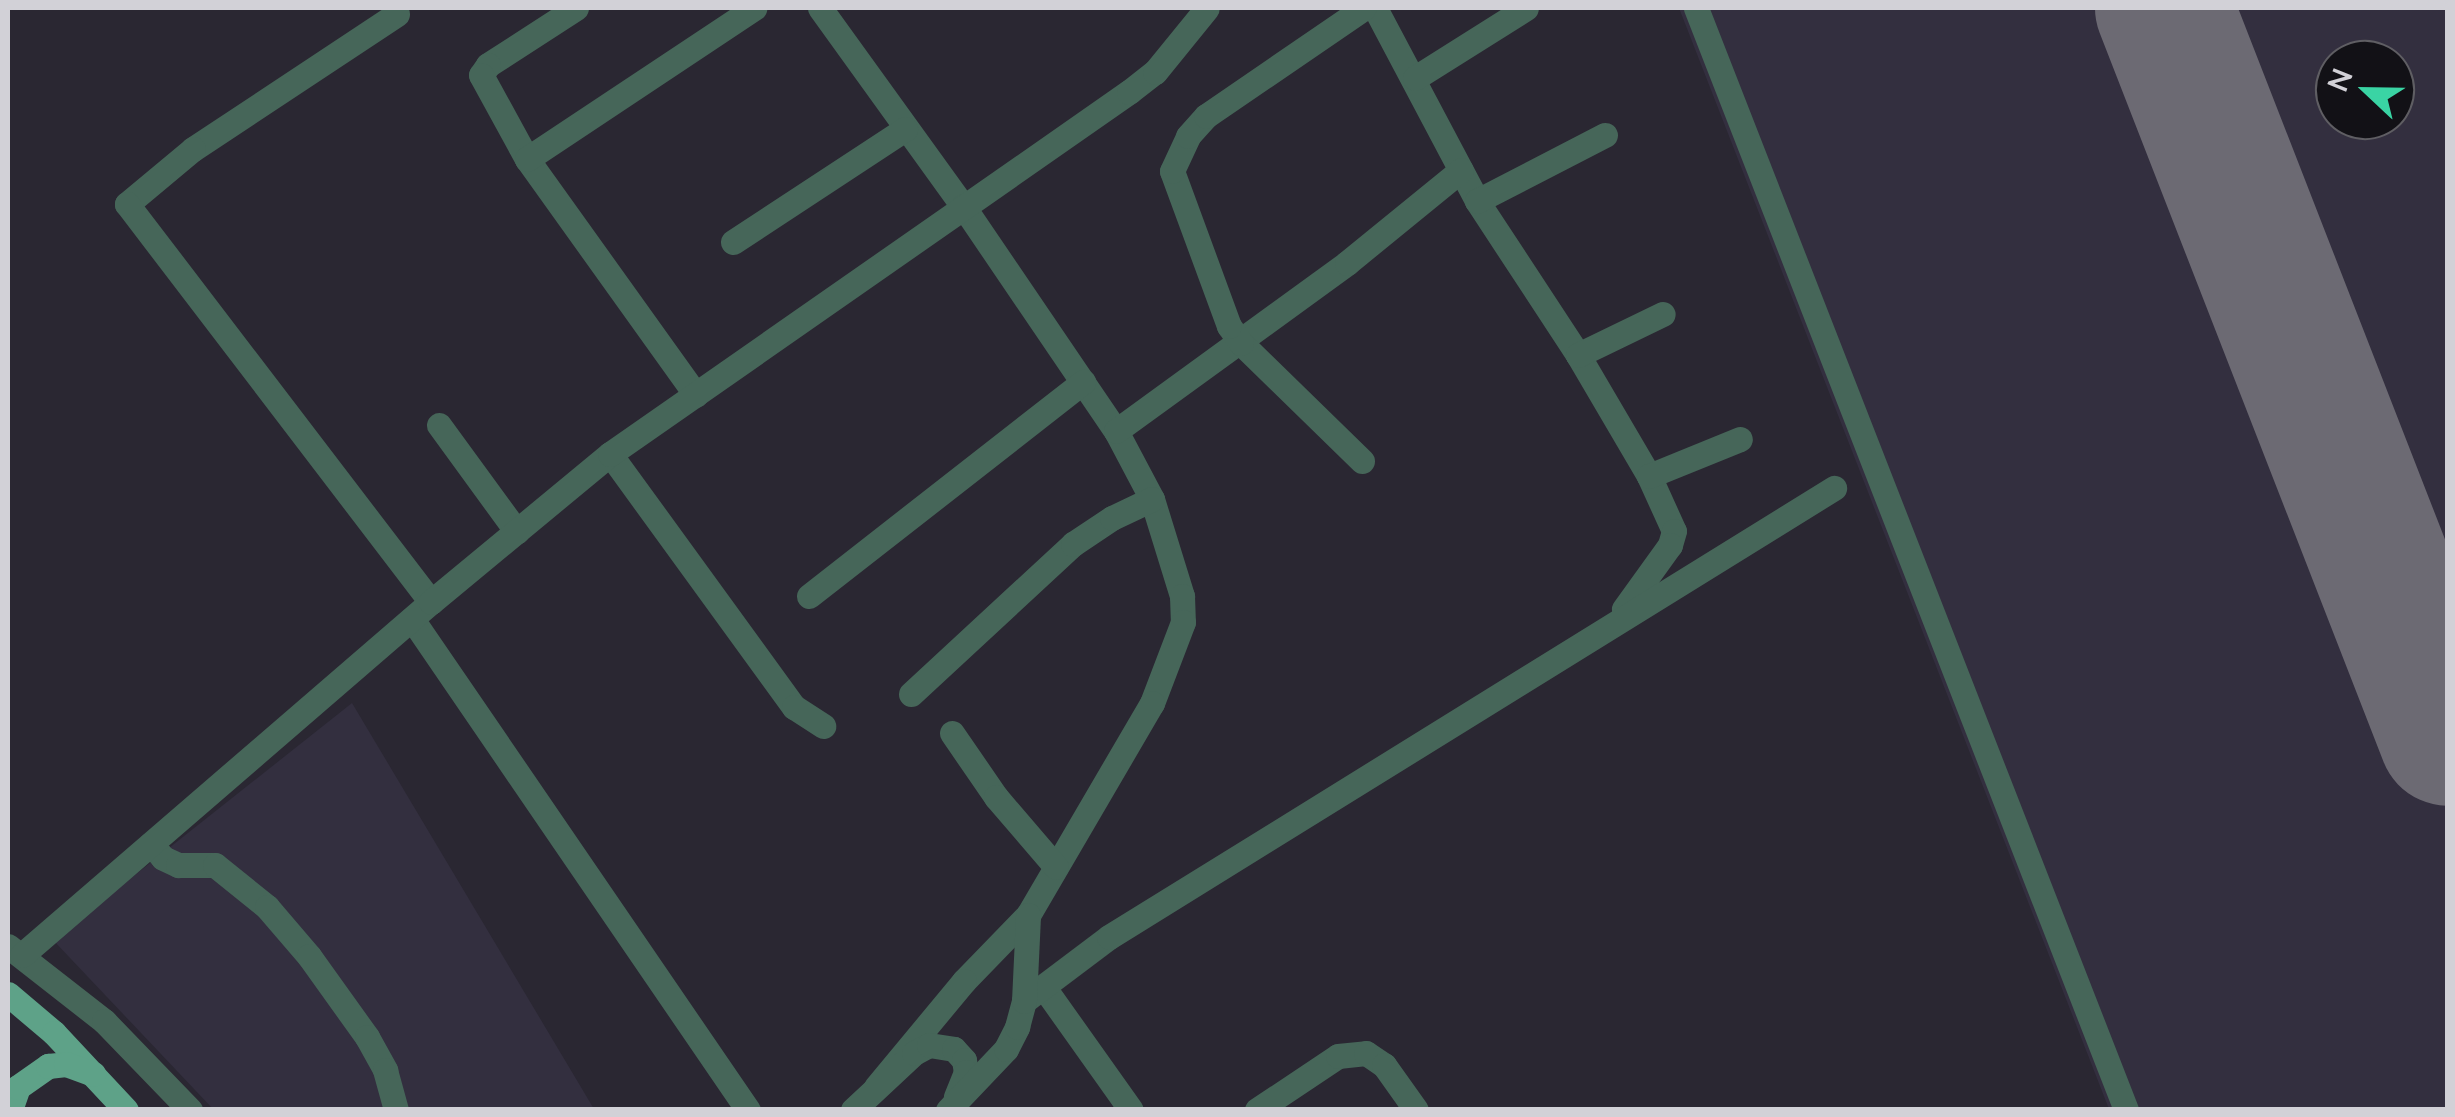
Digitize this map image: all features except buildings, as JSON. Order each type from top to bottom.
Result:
[{"type":"main road","points":[[8,994],[97,1077],[126,1110]]},
{"type":"main road","points":[[10,1110],[18,1087],[48,1066],[66,1064],[97,1077]]},
{"type":"street","points":[[576,8],[488,65],[481,76],[527,159],[696,395]]},
{"type":"street","points":[[527,159],[754,8]]},
{"type":"street","points":[[820,8],[963,206],[1116,431],[1152,499],[1182,596],[1183,622],[1177,648],[1152,703],[1028,915],[964,981],[876,1087]]},
{"type":"street","points":[[1362,461],[1241,344],[1216,298],[1177,191],[1175,160],[1188,136],[1217,107],[1364,8]]},
{"type":"street","points":[[1376,8],[1477,202],[1578,355],[1649,476],[1674,536],[1618,617]]},
{"type":"street","points":[[1414,78],[1526,8]]},
{"type":"street","points":[[1696,8],[2126,1110]]},
{"type":"street","points":[[190,1110],[104,1022],[15,951],[151,844],[610,454],[1155,72],[1195,12]]},
{"type":"street","points":[[397,14],[193,149],[127,204],[422,610],[748,1110]]},
{"type":"street","points":[[733,242],[904,129]]},
{"type":"street","points":[[1477,202],[1606,135]]},
{"type":"street","points":[[1116,431],[1241,344],[1462,170]]},
{"type":"street","points":[[1578,355],[1663,314]]},
{"type":"street","points":[[809,596],[1084,382]]},
{"type":"street","points":[[439,426],[517,532]]},
{"type":"street","points":[[1649,476],[1740,439]]},
{"type":"street","points":[[610,454],[794,707],[823,726]]},
{"type":"street","points":[[948,1110],[1006,1050],[1034,995],[1109,937],[1618,617],[1834,488]]},
{"type":"street","points":[[911,694],[1074,544],[1112,518],[1152,499]]},
{"type":"street","points":[[952,733],[996,796],[1056,867]]},
{"type":"street","points":[[151,844],[163,858],[178,865],[215,865],[267,907],[367,1037],[385,1070],[396,1110]]},
{"type":"street","points":[[1028,915],[1034,995],[1131,1110]]},
{"type":"street","points":[[853,1110],[914,1052],[941,1044],[954,1049],[966,1072],[948,1110]]},
{"type":"street","points":[[1257,1110],[1338,1056],[1366,1054],[1384,1065],[1416,1110]]},
{"type":"shaded area","points":[[1679,8],[2447,8],[2447,1109],[2109,1109]]},
{"type":"shaded area","points":[[352,703],[594,1109],[213,1109],[53,940]]},
{"type":"runway","points":[[2164,8],[2448,737]]}]
